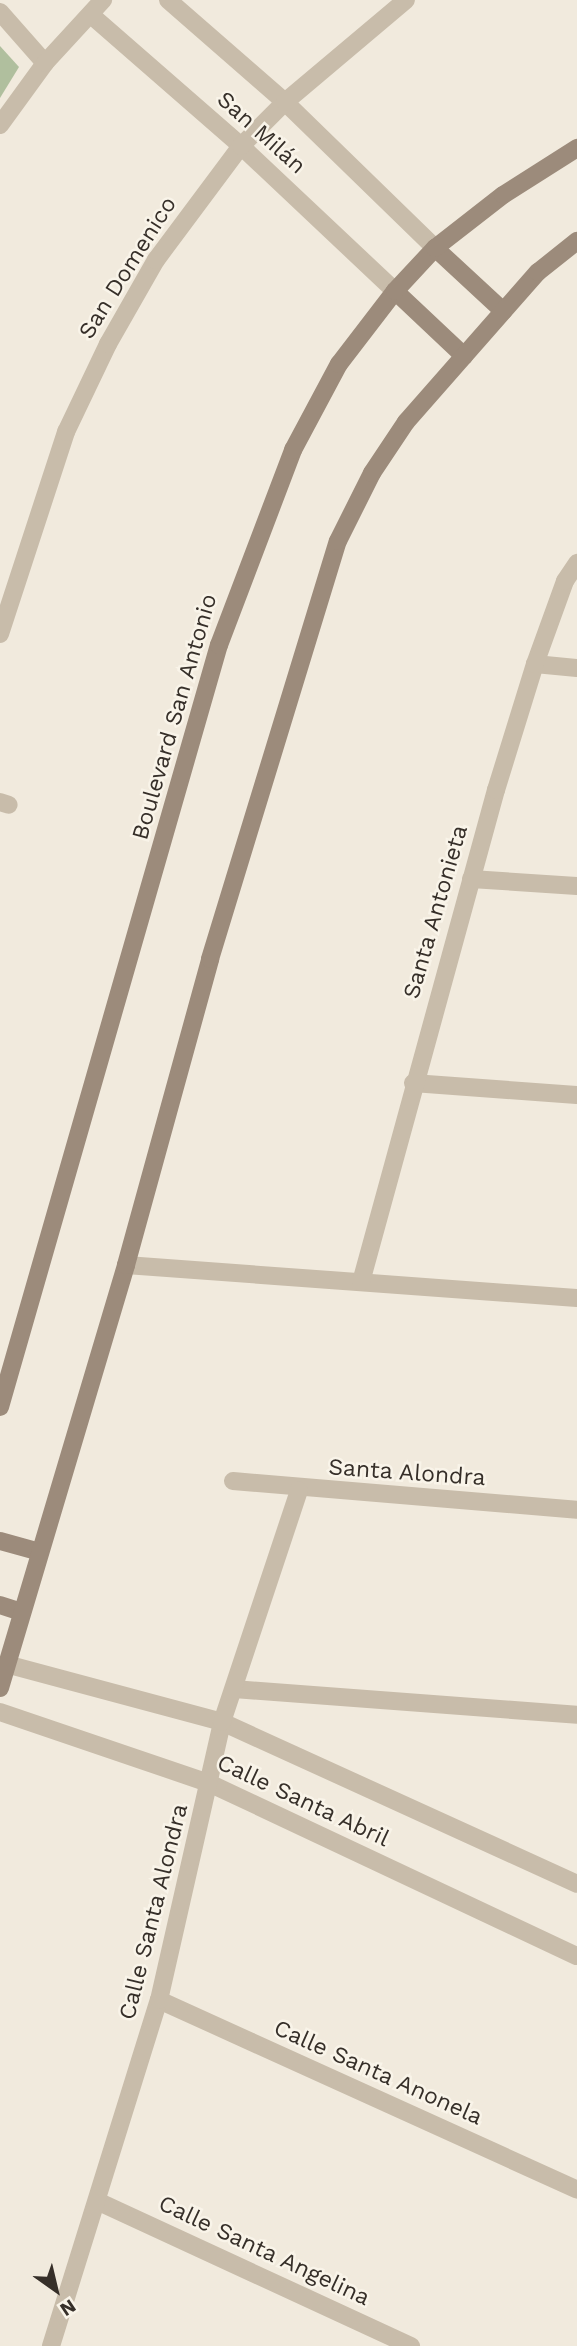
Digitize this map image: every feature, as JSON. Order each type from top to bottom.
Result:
[{"type":"street","points":[[0,125],[45,63],[103,0]]},
{"type":"street","name":"San Milán","points":[[168,0],[285,102],[435,248]]},
{"type":"street","name":"San Domenico","points":[[0,634],[66,432],[108,344],[156,260],[241,146],[285,102],[406,0]]},
{"type":"street","points":[[0,12],[45,63]]},
{"type":"street","name":"San Milán","points":[[91,15],[241,146],[395,291]]},
{"type":"street","name":"Boulevard San Antonio","points":[[0,1407],[223,632],[293,450],[339,364],[395,291],[435,248],[503,195],[577,148]]},
{"type":"street","points":[[0,1688],[3,1663],[22,1612],[126,1265],[210,959],[338,541],[372,473],[406,422],[538,272],[577,241]]},
{"type":"street","points":[[435,248],[503,311]]},
{"type":"street","points":[[395,291],[464,356]]},
{"type":"street","name":"Santa Antonieta","points":[[361,1282],[412,1083],[534,664],[565,581],[577,563]]},
{"type":"street","points":[[534,664],[577,668]]},
{"type":"street","points":[[471,879],[577,886]]},
{"type":"street","points":[[412,1083],[577,1095]]},
{"type":"street","points":[[126,1265],[577,1298]]},
{"type":"street","name":"Santa Alondra","points":[[233,1481],[299,1490],[577,1510]]},
{"type":"street","name":"Calle Santa Alondra","points":[[51,2346],[159,2000],[211,1784],[222,1722],[299,1490]]},
{"type":"street","points":[[0,1541],[40,1552]]},
{"type":"street","points":[[0,1605],[22,1612]]},
{"type":"street","name":"Calle Santa Abril","points":[[3,1663],[222,1722],[577,1884]]},
{"type":"street","points":[[234,1689],[577,1715]]},
{"type":"street","name":"Calle Santa Abril","points":[[0,1712],[211,1784],[577,1956]]},
{"type":"street","name":"Calle Santa Anonela","points":[[159,2000],[577,2190]]},
{"type":"street","name":"Calle Santa Angelina","points":[[97,2201],[411,2346]]},
{"type":"green space","points":[[0,46],[19,67],[0,98]]}]
